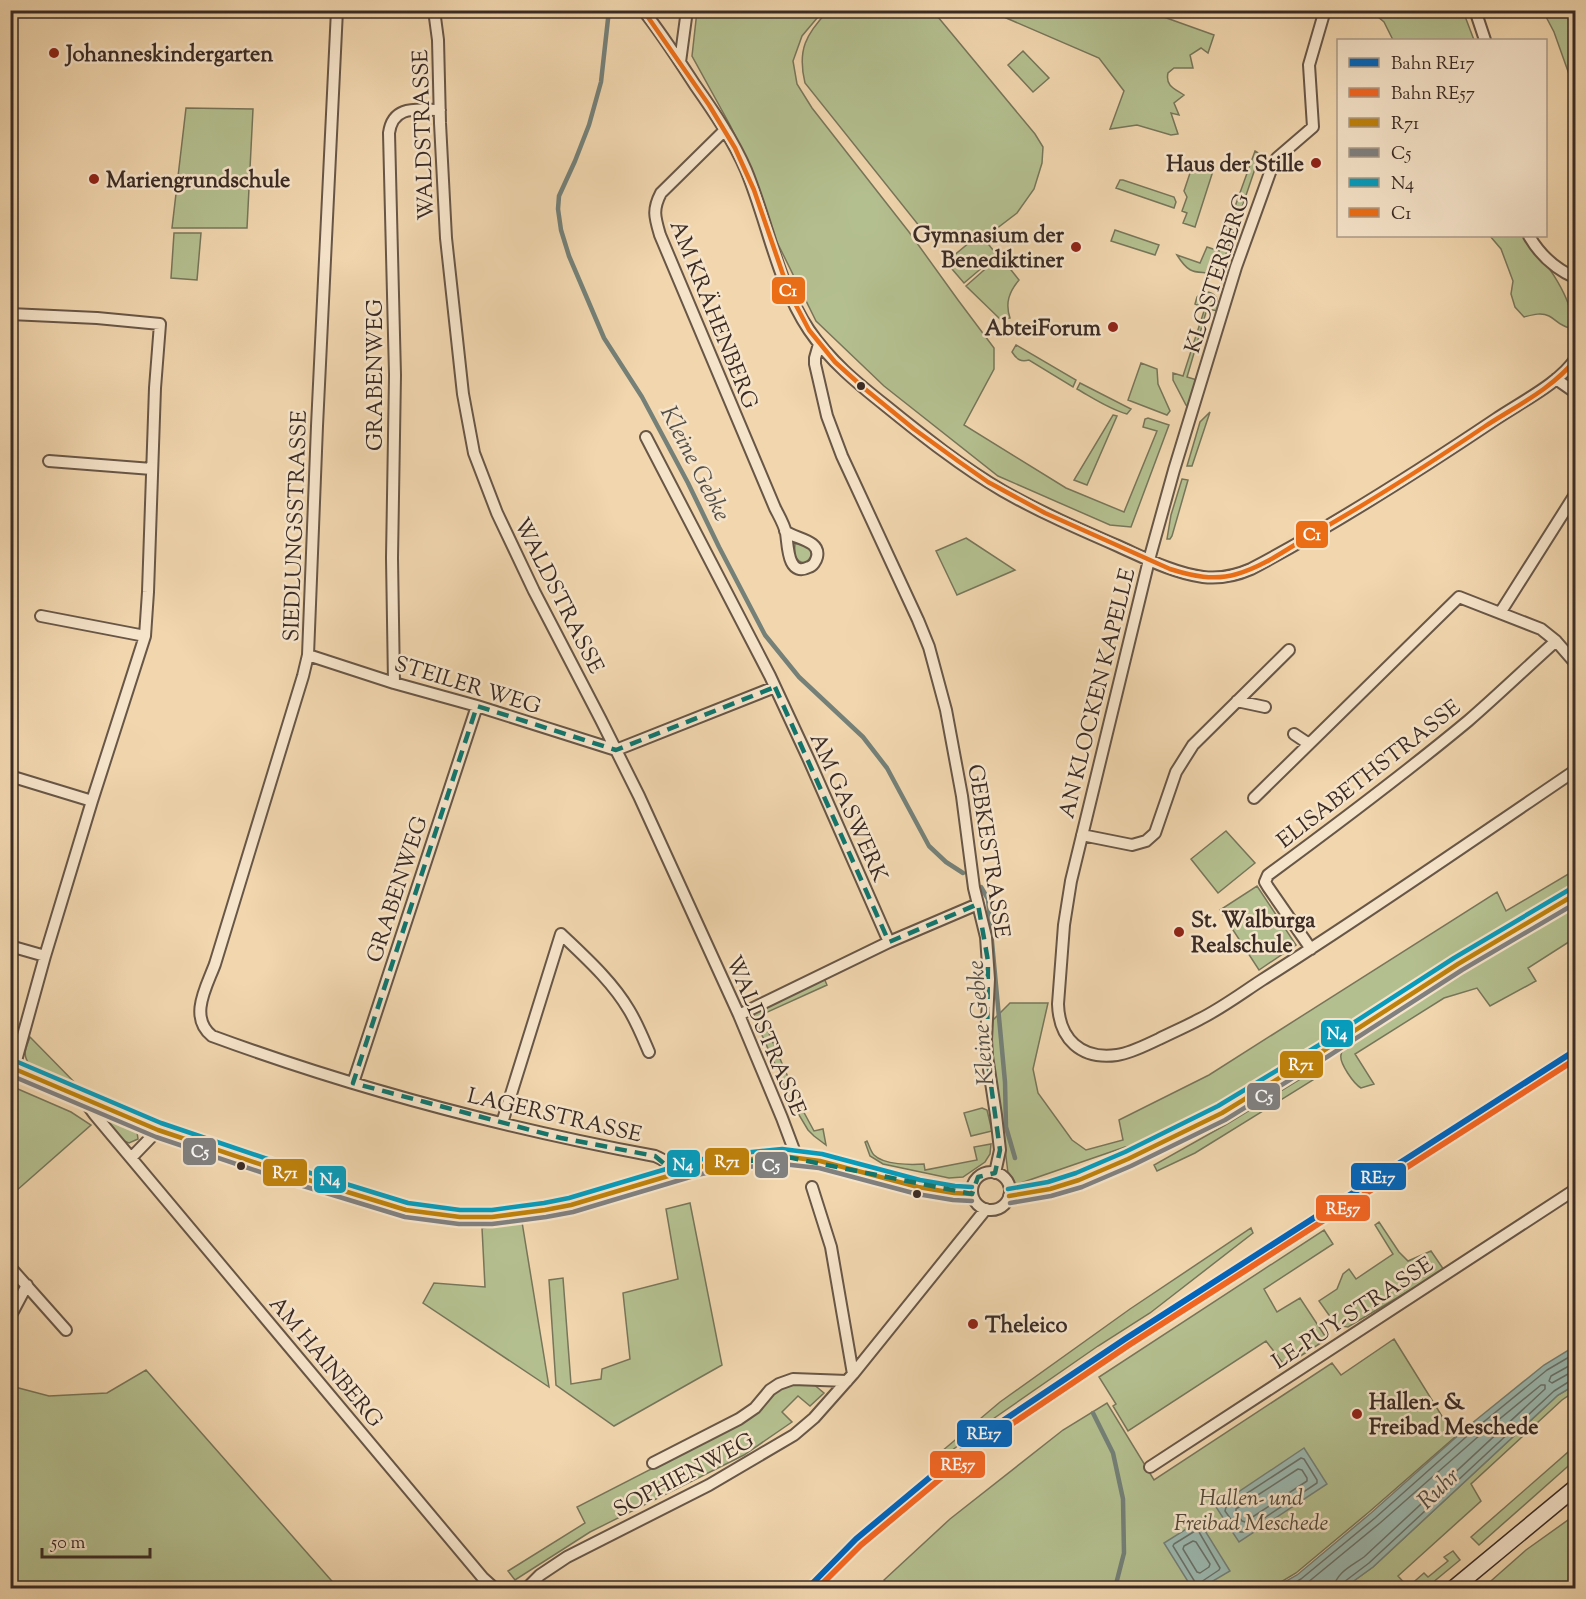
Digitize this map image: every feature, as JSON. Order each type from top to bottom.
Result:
[{"type":"main road","points":[[1454,1588],[1575,1487]]},
{"type":"street","name":"SIEDLUNGSSTRASSE","points":[[203,1027],[200,1007],[308,655],[337,10]]},
{"type":"street","name":"WALDSTRASSE","points":[[434,10],[438,40],[446,238],[463,394],[474,453],[501,523],[616,750],[739,1015],[797,1158]]},
{"type":"street","points":[[643,10],[725,130],[748,176],[790,297],[819,344],[839,367],[918,432],[986,480],[1057,519],[1173,570],[1219,578],[1251,569],[1340,520],[1556,379],[1575,358]]},
{"type":"street","points":[[680,62],[687,10]]},
{"type":"street","name":"KLOSTERBERG","points":[[1149,560],[1230,287],[1272,167],[1277,158],[1313,126],[1308,65],[1325,10]]},
{"type":"street","points":[[1475,10],[1485,39]]},
{"type":"street","name":"GRABENWEG","points":[[394,683],[392,613],[395,375],[390,126],[393,119],[407,110],[440,110]]},
{"type":"street","name":"AM KRÄHENBERG","points":[[725,130],[661,193],[656,203],[655,217],[660,235],[722,385],[785,531]]},
{"type":"street","points":[[1530,237],[1550,263],[1563,273],[1575,278]]},
{"type":"street","points":[[10,314],[160,324],[155,388],[149,582],[145,636],[12,1067],[158,1130],[406,1210],[460,1217],[492,1217],[545,1210],[571,1205],[675,1173],[733,1161],[771,1157],[820,1161],[918,1187],[972,1194]]},
{"type":"street","name":"GEBKESTRASSE","points":[[819,344],[815,364],[830,425],[842,456],[918,620],[939,679],[955,757],[978,904],[986,937],[987,1056],[1000,1150],[995,1173]]},
{"type":"street","points":[[1556,379],[1575,393]]},
{"type":"street","name":"AM GASWERK","points":[[646,437],[775,687],[889,942]]},
{"type":"street","points":[[49,461],[152,469]]},
{"type":"street","points":[[1500,613],[1575,493]]},
{"type":"street","name":"AN KLOCKEN KAPELLE","points":[[1149,560],[1066,906],[1058,1015],[1061,1028],[1071,1041],[1084,1051],[1093,1054],[1117,1055],[1146,1045],[1202,1018],[1311,949],[1575,770]]},
{"type":"street","points":[[1254,798],[1459,597],[1541,629],[1556,641],[1575,664]]},
{"type":"street","points":[[41,616],[145,636]]},
{"type":"street","name":"ELISABETHSTRASSE","points":[[1311,949],[1265,882],[1268,875],[1408,770],[1470,719],[1556,641]]},
{"type":"street","name":"AN KLOCKEN KAPELLE","points":[[1082,835],[1132,845],[1146,841],[1155,833],[1176,772],[1193,745],[1289,650]]},
{"type":"street","name":"STEILER WEG","points":[[308,655],[616,750]]},
{"type":"street","points":[[616,750],[775,687]]},
{"type":"street","points":[[1237,701],[1265,707]]},
{"type":"street","name":"GRABENWEG","points":[[353,1083],[477,706]]},
{"type":"street","points":[[1294,734],[1309,744]]},
{"type":"street","points":[[10,776],[93,801]]},
{"type":"street","points":[[1009,1196],[1040,1192],[1066,1185],[1128,1159],[1221,1113],[1323,1051],[1458,964],[1575,894]]},
{"type":"street","points":[[739,1015],[889,942],[978,904]]},
{"type":"street","points":[[502,1123],[561,934],[610,984],[625,1003],[649,1052]]},
{"type":"street","points":[[10,946],[45,956]]},
{"type":"street","name":"LAGERSTRASSE","points":[[203,1027],[212,1036],[353,1083],[561,1138],[655,1156],[669,1164],[675,1173]]},
{"type":"street","name":"AM HAINBERG","points":[[84,1099],[483,1578],[494,1588]]},
{"type":"street","points":[[131,1158],[158,1130]]},
{"type":"street","points":[[983,1173],[1000,1174],[1007,1181],[1009,1196],[999,1208],[986,1209],[976,1203],[972,1187],[983,1173]]},
{"type":"street","points":[[812,1187],[831,1247],[850,1378]]},
{"type":"street","name":"LE-PUY-STRASSE","points":[[1150,1467],[1575,1189]]},
{"type":"street","name":"SOPHIENWEG","points":[[527,1588],[540,1575],[567,1557],[709,1485],[794,1435],[814,1418],[850,1378],[986,1209]]},
{"type":"street","points":[[10,1267],[66,1330]]},
{"type":"street","points":[[10,1317],[27,1285]]},
{"type":"street","name":"SOPHIENWEG","points":[[653,1463],[739,1419],[779,1384],[793,1379],[850,1378]]},
{"type":"highlighted area","points":[[775,687],[889,942],[978,904],[988,961],[987,1056],[1000,1150],[995,1173],[978,1177],[972,1194],[782,1156],[675,1173],[655,1156],[561,1138],[353,1083],[477,706],[616,750]]},
{"type":"green space","points":[[697,11],[823,11],[802,36],[793,61],[797,84],[812,108],[909,232],[994,348],[994,369],[964,425],[1066,488],[1124,512],[1157,431],[1143,427],[1145,419],[1169,425],[1131,527],[1110,525],[998,476],[884,386],[816,321],[773,234],[752,171],[692,56]]},
{"type":"green space","points":[[828,11],[933,11],[1035,134],[1043,147],[1042,163],[1034,189],[1017,213],[992,232],[981,235],[997,255],[964,283],[946,262],[976,237],[937,238],[920,227],[805,83],[802,61],[805,43],[814,27]]},
{"type":"green space","points":[[990,11],[1163,11],[1161,16],[1214,35],[1208,53],[1201,48],[1190,55],[1193,68],[1174,68],[1168,73],[1169,84],[1184,95],[1174,103],[1179,115],[1171,113],[1178,134],[1171,135],[1137,125],[1110,129],[1124,91],[1099,58]]},
{"type":"green space","points":[[1371,11],[1463,11],[1474,39],[1392,39],[1384,22]]},
{"type":"green space","points":[[1543,11],[1570,11],[1575,23],[1575,91],[1554,32]]},
{"type":"green space","points":[[1023,51],[1049,78],[1033,92],[1008,65]]},
{"type":"green space","points":[[186,108],[253,109],[247,228],[172,228]]},
{"type":"green space","points":[[1255,151],[1260,154],[1219,275],[1191,270],[1182,263],[1177,255],[1200,263],[1207,247],[1219,251]]},
{"type":"green space","points":[[1194,166],[1213,171],[1195,227],[1183,223],[1187,213],[1182,211],[1187,197],[1184,191]]},
{"type":"green space","points":[[1120,180],[1174,197],[1176,202],[1174,208],[1116,188]]},
{"type":"green space","points":[[1115,230],[1159,245],[1155,255],[1111,241]]},
{"type":"green space","points":[[174,233],[201,233],[197,280],[171,278]]},
{"type":"green space","points":[[1491,237],[1526,237],[1564,293],[1569,306],[1570,328],[1546,315],[1537,314],[1524,317],[1515,307],[1511,294],[1513,281],[1501,249]]},
{"type":"green space","points":[[1000,256],[1019,280],[1009,298],[1010,318],[1001,320],[966,286]]},
{"type":"green space","points":[[1204,292],[1212,293],[1216,297],[1218,311],[1207,309],[1187,377],[1197,380],[1188,407],[1173,380],[1173,373],[1183,376],[1205,308],[1195,304],[1197,297]]},
{"type":"green space","points":[[1016,345],[1076,380],[1073,387],[1029,360],[1017,359],[1012,352]]},
{"type":"green space","points":[[1141,363],[1157,369],[1158,384],[1170,411],[1167,415],[1128,400]]},
{"type":"green space","points":[[1080,383],[1131,409],[1127,414],[1107,406],[1077,389]]},
{"type":"green space","points":[[1210,412],[1192,466],[1187,466],[1200,422]]},
{"type":"green space","points":[[1113,415],[1117,416],[1087,485],[1074,480]]},
{"type":"green space","points":[[1182,479],[1188,480],[1172,536],[1167,539],[1171,515]]},
{"type":"green space","points":[[966,538],[1015,570],[957,595],[936,551]]},
{"type":"green space","points":[[802,543],[811,549],[811,557],[805,563],[799,561],[795,554],[795,544]]},
{"type":"green space","points":[[1226,831],[1255,863],[1218,893],[1191,859]]},
{"type":"green space","points":[[1575,870],[1575,884],[1457,955],[1226,1101],[1137,1145],[1125,1147],[1015,1185],[1008,1173],[999,1099],[991,1057],[991,1022],[1010,1003],[1048,1003],[1033,1069],[1038,1093],[1072,1140],[1086,1150],[1123,1140],[1119,1120],[1209,1075],[1497,892],[1506,911]]},
{"type":"green space","points":[[1257,886],[1296,945],[1259,970],[1220,910]]},
{"type":"green space","points":[[1575,904],[1575,938],[1528,968],[1536,981],[1490,1006],[1477,988],[1444,998],[1355,1054],[1374,1084],[1361,1088],[1351,1078],[1341,1059],[1341,1052],[1345,1046],[1498,949]]},
{"type":"green space","points":[[824,978],[827,985],[761,1015],[801,1107],[814,1131],[823,1129],[826,1145],[808,1130],[796,1110],[754,1014],[758,1009]]},
{"type":"green space","points":[[30,1037],[81,1089],[29,1064],[25,1054]]},
{"type":"green space","points":[[1310,1073],[1321,1075],[1195,1153],[1157,1171],[1154,1165]]},
{"type":"green space","points":[[11,1086],[71,1112],[91,1125],[16,1191],[11,1185]]},
{"type":"green space","points":[[982,1108],[987,1110],[992,1131],[971,1136],[964,1113]]},
{"type":"green space","points":[[106,1119],[137,1132],[138,1139],[129,1143],[124,1141]]},
{"type":"green space","points":[[867,1141],[873,1154],[884,1161],[898,1164],[924,1164],[925,1170],[977,1160],[974,1147],[991,1144],[990,1154],[985,1162],[963,1177],[949,1178],[883,1164],[870,1156],[865,1142]]},
{"type":"green space","points":[[690,1203],[722,1365],[614,1426],[556,1385],[549,1280],[563,1278],[571,1384],[601,1379],[602,1369],[630,1359],[623,1293],[678,1279],[666,1209]]},
{"type":"green space","points":[[522,1222],[549,1387],[423,1303],[434,1283],[485,1287],[482,1228]]},
{"type":"green space","points":[[1379,1222],[1399,1252],[1408,1261],[1431,1251],[1444,1270],[1348,1327],[1336,1325],[1319,1301],[1337,1289],[1343,1274],[1349,1269],[1356,1279],[1393,1254],[1375,1225]]},
{"type":"green space","points":[[1251,1228],[1253,1233],[1150,1313],[990,1421],[938,1461],[935,1457],[1000,1402],[1130,1309]]},
{"type":"green space","points":[[1324,1230],[1333,1244],[1264,1289],[1277,1312],[1300,1298],[1327,1339],[1285,1366],[1266,1341],[1128,1431],[1113,1406],[1116,1404],[1099,1377]]},
{"type":"green space","name":"Hallen- und Freibad Meschede","points":[[1394,1339],[1455,1437],[1296,1573],[1271,1588],[891,1588],[884,1580],[950,1519],[1063,1430],[1107,1403],[1154,1480],[1332,1363],[1341,1375]]},
{"type":"green space","points":[[146,1370],[338,1588],[11,1588],[11,1386],[49,1396],[107,1393]]},
{"type":"green space","points":[[812,1383],[824,1393],[810,1406],[798,1396],[782,1412],[792,1422],[744,1455],[590,1532],[515,1580],[508,1571],[585,1523],[577,1507],[743,1422],[777,1389],[792,1384]]},
{"type":"green space","points":[[1575,1385],[1575,1391],[1562,1400],[1471,1484],[1481,1501],[1398,1576],[1408,1587],[1424,1573],[1428,1577],[1448,1561],[1444,1557],[1453,1551],[1460,1560],[1426,1588],[1344,1588],[1373,1567],[1558,1395]]},
{"type":"green space","points":[[1575,1446],[1575,1460],[1479,1545],[1471,1537]]},
{"type":"green space","points":[[1575,1515],[1575,1588],[1483,1588],[1526,1550]]},
{"type":"water","name":"Ruhr","points":[[1575,1346],[1575,1385],[1558,1395],[1373,1567],[1344,1588],[1274,1588],[1297,1575],[1471,1424],[1544,1365]]},
{"type":"water","points":[[1304,1448],[1327,1484],[1239,1542],[1216,1507]]},
{"type":"water","points":[[1199,1521],[1230,1571],[1201,1588],[1192,1588],[1164,1543]]},
{"type":"waterway","name":"Kleine Gebke","points":[[609,10],[601,82],[589,125],[559,196],[561,230],[569,256],[604,338],[642,397],[765,635],[799,677],[863,737],[887,768],[929,846],[946,862],[963,873]]},
{"type":"waterway","name":"Kleine Gebke","points":[[981,887],[988,899],[1005,1082],[1006,1127],[1015,1158]]},
{"type":"waterway","name":"Kleine Gebke","points":[[1093,1413],[1113,1453],[1123,1499],[1124,1553],[1115,1588]]},
{"type":"rail line","name":"RE17","points":[[808,1588],[856,1539],[977,1438],[1125,1339],[1576,1050]]},
{"type":"rail line","name":"RE57","points":[[818,1588],[861,1545],[982,1444],[1129,1345],[1576,1059]]},
{"type":"transit line","name":"C1","points":[[643,10],[709,105],[735,148],[754,190],[789,292],[809,330],[835,362],[914,429],[988,482],[1045,513],[1170,569],[1195,576],[1220,577],[1237,574],[1264,563],[1374,498],[1533,396],[1556,379],[1576,359]]},
{"type":"transit line","name":"N4","points":[[1008,1189],[1048,1182],[1076,1173],[1125,1152],[1218,1106],[1319,1045],[1454,958],[1572,888]]},
{"type":"transit line","name":"R71","points":[[1009,1196],[1050,1189],[1079,1180],[1222,1113],[1458,964],[1576,894]]},
{"type":"transit line","name":"C5","points":[[1010,1203],[1051,1196],[1082,1187],[1225,1120],[1462,970],[1576,903]]},
{"type":"transit line","name":"N4","points":[[13,1060],[161,1123],[294,1168],[408,1203],[460,1210],[492,1210],[544,1203],[569,1198],[693,1161],[723,1155],[782,1149],[822,1154],[920,1180],[972,1187]]},
{"type":"transit line","name":"R71","points":[[10,1067],[158,1130],[406,1210],[460,1217],[492,1217],[545,1210],[571,1205],[695,1168],[724,1162],[782,1156],[820,1161],[918,1187],[972,1194]]},
{"type":"transit line","name":"C5","points":[[10,1075],[156,1137],[290,1182],[405,1217],[459,1224],[492,1224],[546,1217],[573,1212],[697,1175],[725,1169],[782,1164],[819,1168],[917,1194],[972,1201]]},
{"type":"place","name":"Johanneskindergarten","points":[[54,53]]},
{"type":"place","name":"Haus der Stille","points":[[1316,163]]},
{"type":"place","name":"Mariengrundschule","points":[[94,179]]},
{"type":"place","name":"Gymnasium der Benediktiner","points":[[1076,247]]},
{"type":"place","name":"AbteiForum","points":[[1113,327]]},
{"type":"place","name":"St. Walburga Realschule","points":[[1179,932]]},
{"type":"place","name":"Theleico","points":[[973,1324]]},
{"type":"place","name":"Hallen- & Freibad Meschede","points":[[1357,1414]]}]
